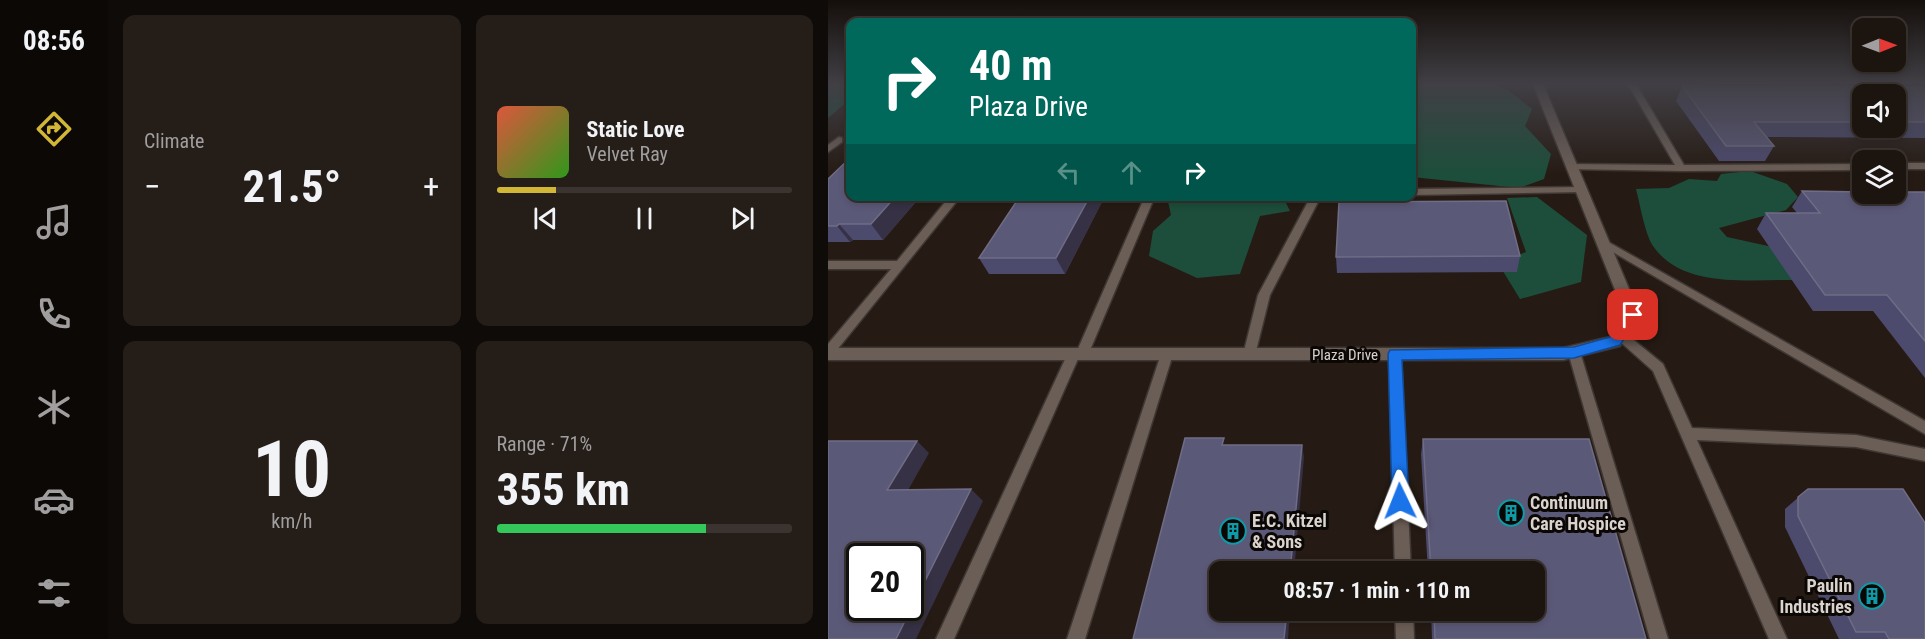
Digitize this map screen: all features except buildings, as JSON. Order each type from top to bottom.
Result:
[{"type":"street","points":[[1550,114],[1633,315],[1620,335]]},
{"type":"street","name":"Plaza Drive","points":[[828,354],[1249,355],[1574,352],[1615,342],[1620,335]]},
{"type":"lane","points":[[1649,114],[1681,168]]},
{"type":"lane","points":[[828,149],[839,140]]},
{"type":"lane","points":[[1571,166],[1852,167]]},
{"type":"lane","points":[[1906,166],[1925,166]]},
{"type":"lane","points":[[1416,192],[1581,190]]},
{"type":"lane","points":[[828,354],[952,201]]},
{"type":"lane","points":[[945,639],[1148,201]]},
{"type":"lane","points":[[1249,355],[1264,295],[1313,201]]},
{"type":"lane","points":[[1603,242],[1925,428]]},
{"type":"lane","points":[[828,265],[899,265]]},
{"type":"lane","points":[[1620,335],[1658,368],[1778,639]]},
{"type":"lane","points":[[1574,352],[1659,639]]},
{"type":"lane","points":[[1076,639],[1167,354]]},
{"type":"lane","points":[[1395,354],[1403,561]]},
{"type":"lane","points":[[1688,434],[1856,441],[1925,455]]},
{"type":"lane","points":[[1404,621],[1405,639]]},
{"type":"green space","points":[[1416,114],[1530,114],[1525,126],[1551,154],[1544,179],[1519,188],[1416,177]]},
{"type":"green space","points":[[1750,171],[1787,184],[1798,197],[1786,210],[1719,228],[1727,237],[1777,248],[1800,280],[1741,280],[1700,276],[1682,270],[1666,260],[1653,246],[1645,227],[1636,189],[1669,188],[1689,179],[1717,181],[1721,174]]},
{"type":"green space","points":[[1537,197],[1587,235],[1581,282],[1520,299],[1498,263],[1526,252],[1507,198]]},
{"type":"green space","points":[[1168,201],[1285,201],[1290,211],[1260,216],[1240,274],[1197,278],[1149,256],[1153,231],[1171,215]]},
{"type":"place","name":"Continuum Care Hospice","points":[[1511,513]]},
{"type":"place","name":"E.C. Kitzel & Sons","points":[[1233,531]]},
{"type":"place","name":"Paulin Industries","points":[[1872,596]]},
{"type":"route","points":[[1400,501],[1395,354],[1563,354],[1615,342],[1633,315]]}]
